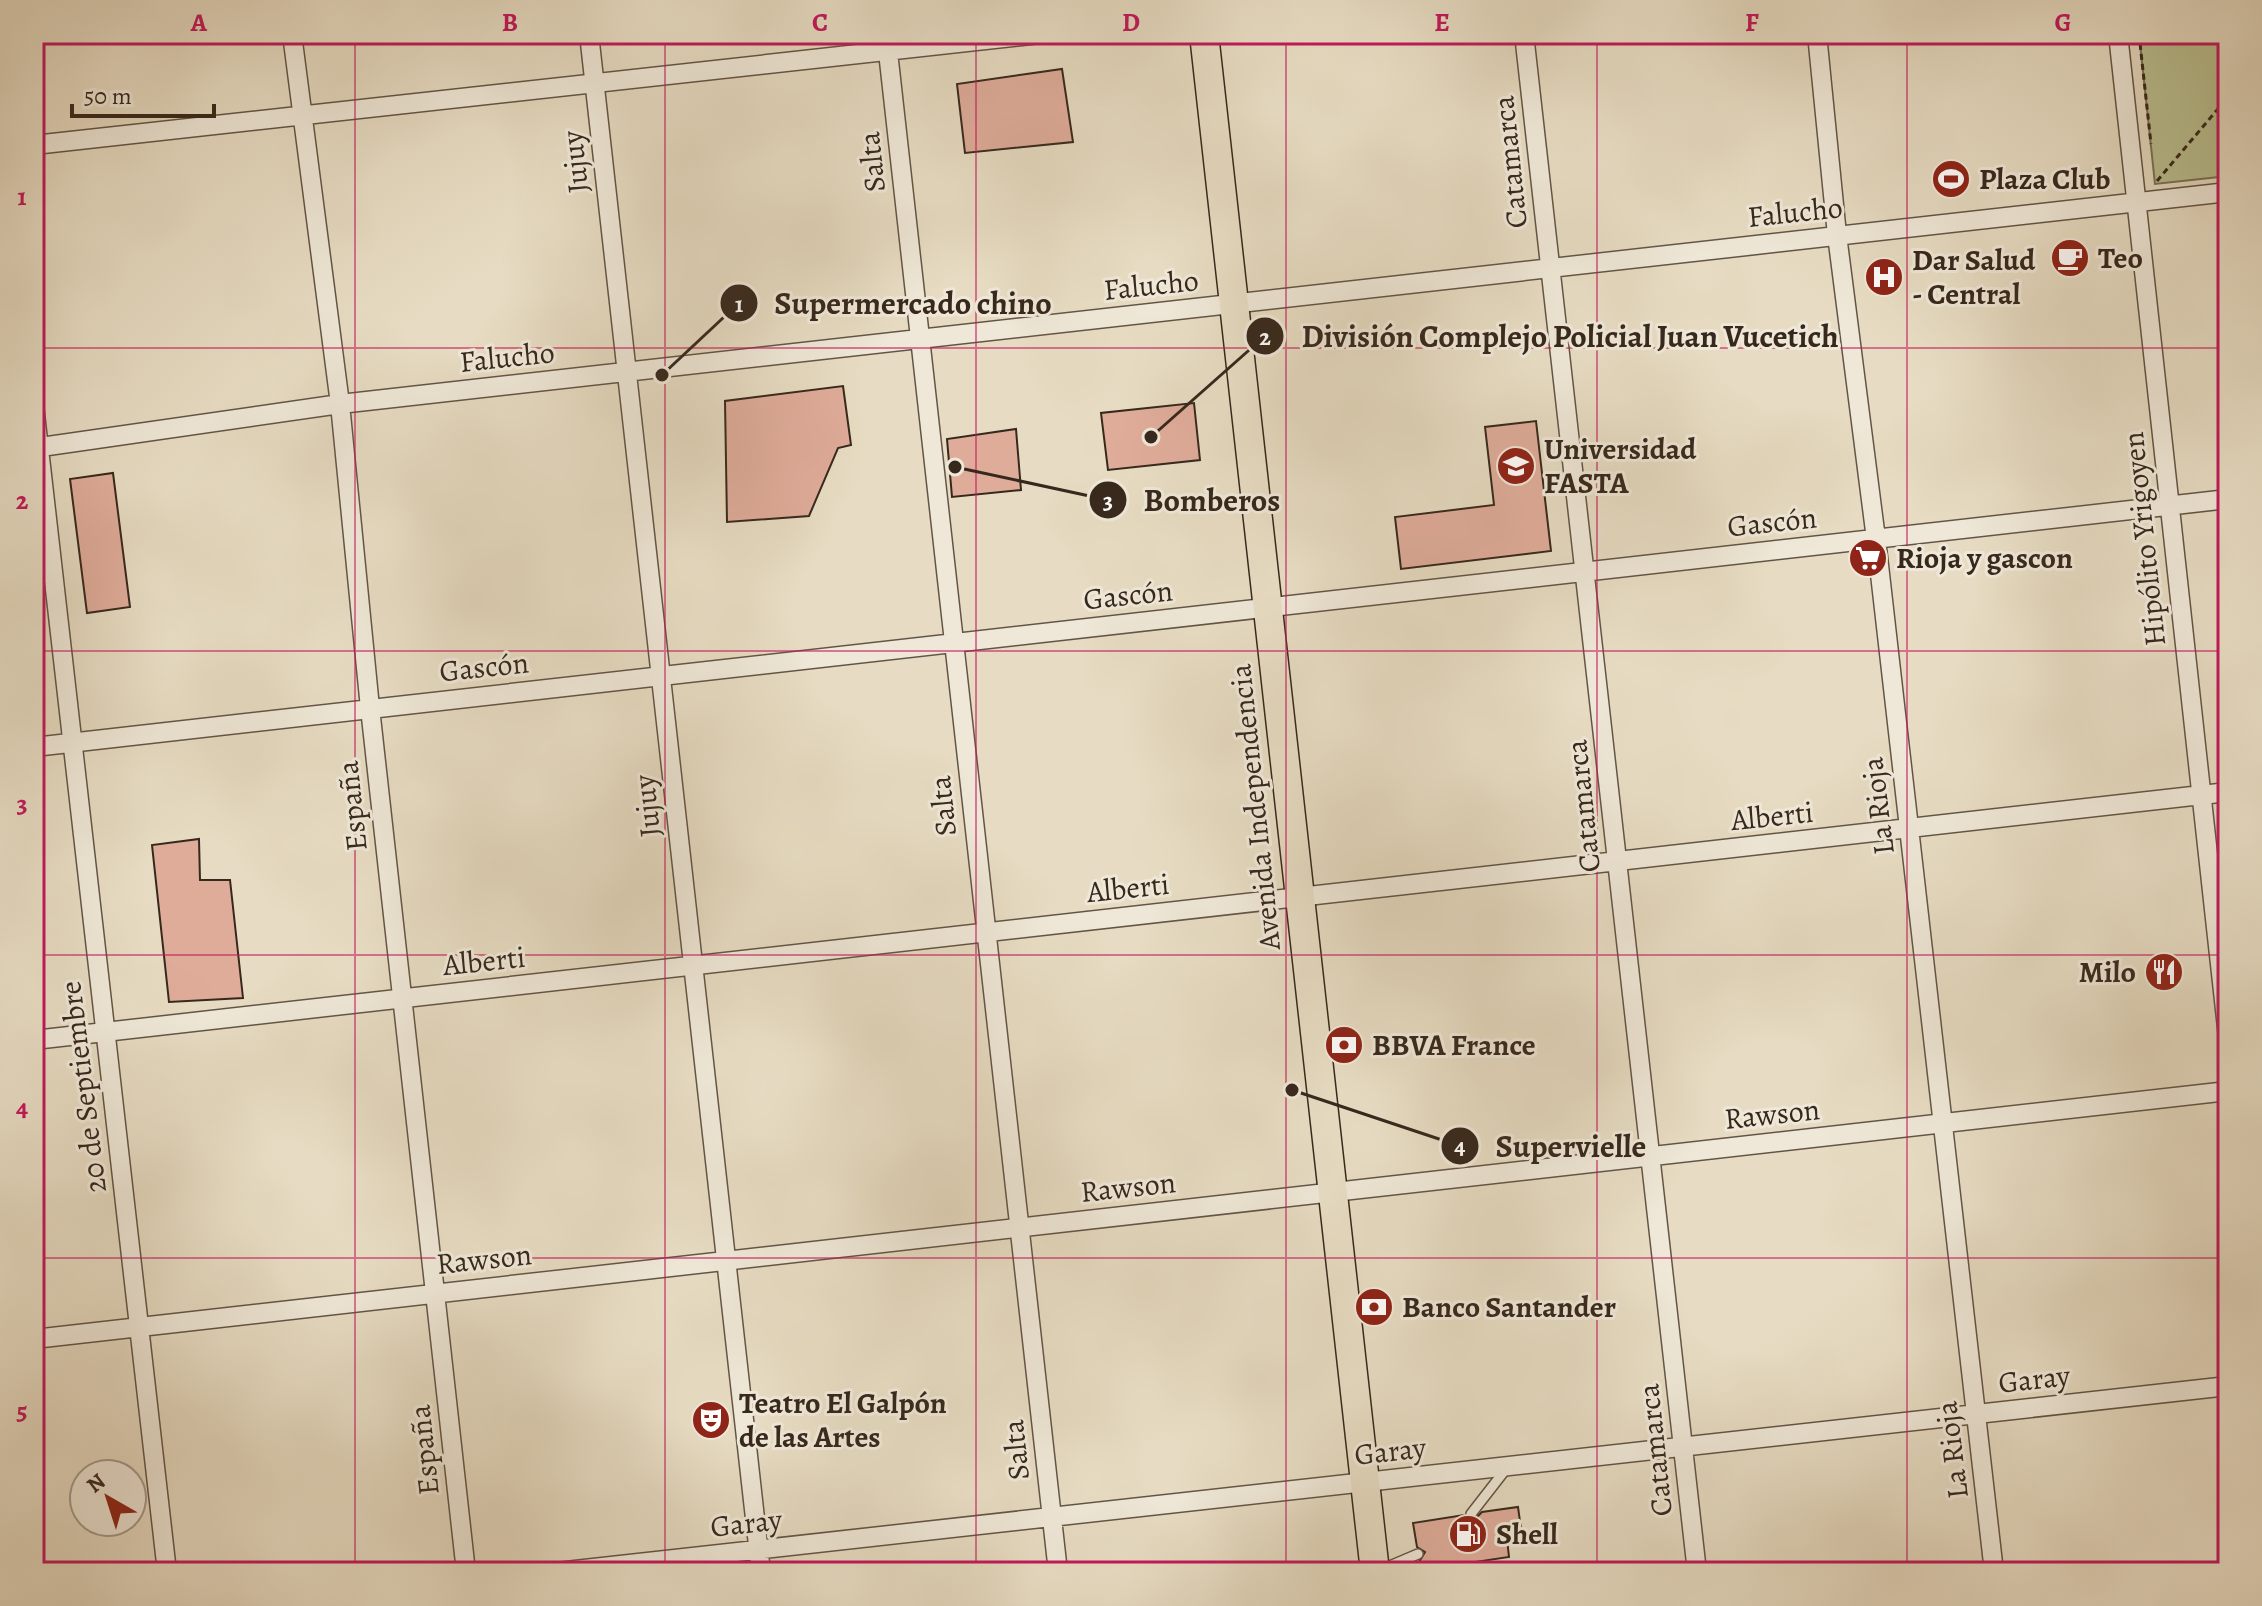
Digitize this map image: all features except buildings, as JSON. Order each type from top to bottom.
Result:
[{"type":"main road","name":"Avenida Independencia","points":[[1204,34],[1375,1572]]},
{"type":"street","name":"España","points":[[292,34],[340,404],[370,708],[466,1572]]},
{"type":"street","name":"Jujuy","points":[[589,34],[761,1572]]},
{"type":"street","points":[[34,145],[594,83],[887,42],[1040,34]]},
{"type":"street","name":"Catamarca","points":[[1524,34],[1697,1572]]},
{"type":"street","name":"La Rioja","points":[[1817,34],[1837,236],[1876,539],[1994,1572]]},
{"type":"street","name":"Hipólito Yrigoyen","points":[[2118,34],[2228,1037]]},
{"type":"street","name":"Salta","points":[[887,42],[1058,1572]]},
{"type":"street","name":"Falucho","points":[[36,447],[340,404],[2228,192]]},
{"type":"street","name":"20 de Septiembre","points":[[34,405],[36,447],[167,1572]]},
{"type":"street","name":"Gascón","points":[[34,747],[2228,499]]},
{"type":"street","name":"Alberti","points":[[34,1040],[2228,792]]},
{"type":"street","name":"Rawson","points":[[34,1339],[2228,1091]]},
{"type":"street","name":"Garay","points":[[557,1572],[2228,1386]]},
{"type":"lane","points":[[1471,1514],[1508,1466]]},
{"type":"lane","points":[[1375,1572],[1418,1554]]},
{"type":"path","points":[[2139,34],[2151,154]]},
{"type":"path","points":[[2153,169],[2155,184],[2228,97]]},
{"type":"green space","points":[[2139,34],[2228,34],[2228,176],[2155,184]]},
{"type":"place","name":"Plaza Club","points":[[1951,179]]},
{"type":"place","name":"Teo","points":[[2070,258]]},
{"type":"place","name":"Dar Salud - Central","points":[[1884,277]]},
{"type":"place","name":"Supermercado chino","points":[[662,375]]},
{"type":"place","name":"División Complejo Policial Juan Vucetich","points":[[1151,437]]},
{"type":"place","name":"Universidad FASTA","points":[[1516,466]]},
{"type":"place","name":"Bomberos","points":[[955,467]]},
{"type":"place","name":"Rioja y gascon","points":[[1868,558]]},
{"type":"place","name":"Milo","points":[[2164,972]]},
{"type":"place","name":"BBVA France","points":[[1344,1045]]},
{"type":"place","name":"Supervielle","points":[[1292,1090]]},
{"type":"place","name":"Banco Santander","points":[[1374,1307]]},
{"type":"place","name":"Teatro El Galpón de las Artes","points":[[711,1420]]},
{"type":"place","name":"Shell","points":[[1468,1534]]}]
